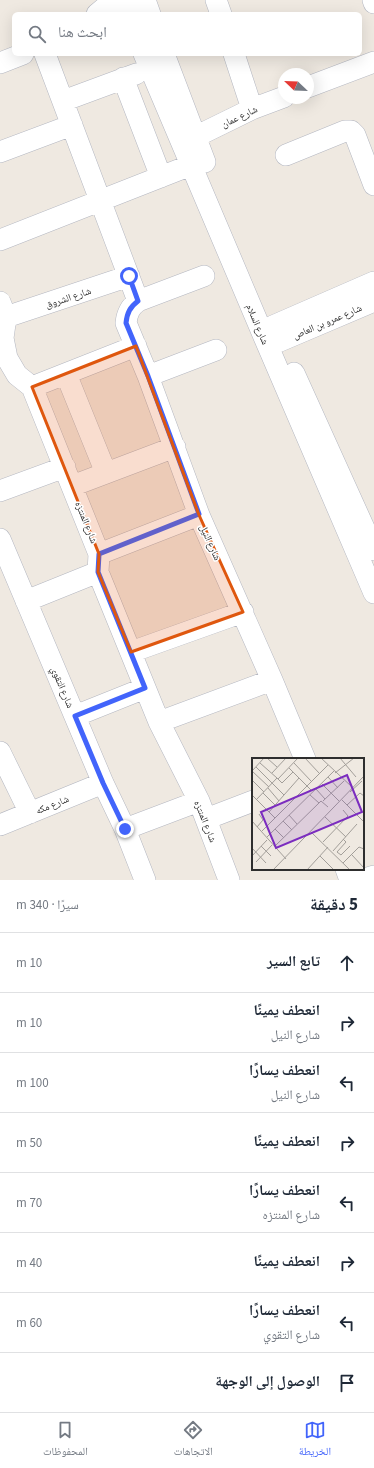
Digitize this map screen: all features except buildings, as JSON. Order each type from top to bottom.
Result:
[{"type":"street","points":[[99,12],[114,0]]},
{"type":"street","points":[[123,0],[127,12]]},
{"type":"street","points":[[145,0],[149,12]]},
{"type":"street","points":[[216,0],[220,12]]},
{"type":"street","points":[[0,63],[18,56]]},
{"type":"street","points":[[46,56],[138,301],[204,276]]},
{"type":"street","name":"شارع السلام","points":[[165,56],[194,137],[277,333],[367,516],[374,550]]},
{"type":"street","points":[[235,56],[252,109]]},
{"type":"street","points":[[63,101],[123,78],[147,61]]},
{"type":"street","name":"شارع السلام","points":[[147,61],[374,593]]},
{"type":"street","points":[[314,85],[374,62]]},
{"type":"street","points":[[123,78],[161,177]]},
{"type":"street","name":"شارع عمان","points":[[194,137],[252,109],[278,99]]},
{"type":"street","points":[[0,152],[72,125]]},
{"type":"street","points":[[286,155],[345,131],[351,131],[355,135],[374,185]]},
{"type":"street","points":[[0,240],[191,165]]},
{"type":"street","name":"شارع الشروق","points":[[3,310],[129,276]]},
{"type":"street","points":[[277,333],[374,282]]},
{"type":"street","name":"شارع النيل","points":[[138,301],[131,307],[127,314],[126,323],[148,376],[199,514],[243,612],[305,758]]},
{"type":"street","name":"شارع عمرو بن العاص","points":[[277,333],[374,301]]},
{"type":"street","name":"شارع المنتزه","points":[[3,310],[3,359],[17,375],[32,387],[69,476],[145,688],[159,722],[202,810],[229,880]]},
{"type":"street","points":[[32,387],[136,346]]},
{"type":"street","points":[[148,376],[216,350]]},
{"type":"street","points":[[66,374],[106,473]]},
{"type":"street","points":[[0,492],[69,476],[106,473],[175,447]]},
{"type":"street","points":[[26,601],[199,514]]},
{"type":"street","name":"شارع التقوي","points":[[0,539],[103,783],[125,829],[145,880]]},
{"type":"street","points":[[131,652],[243,612]]},
{"type":"street","points":[[159,722],[272,680]]},
{"type":"street","points":[[75,716],[145,688]]},
{"type":"street","points":[[0,752],[30,813]]},
{"type":"street","name":"شارع مكه","points":[[0,826],[103,783]]},
{"type":"street","points":[[125,829],[202,810],[252,801]]},
{"type":"street","points":[[346,870],[350,880]]},
{"type":"street","points":[[361,880],[374,876]]},
{"type":"highlighted area","points":[[136,346],[199,515],[243,612],[131,652],[98,572],[99,554],[32,387]]},
{"type":"route","points":[[125,829],[103,783],[75,716],[145,688],[98,572],[99,554],[199,514],[148,376],[126,323],[127,314],[131,307],[138,301],[129,276]]}]
